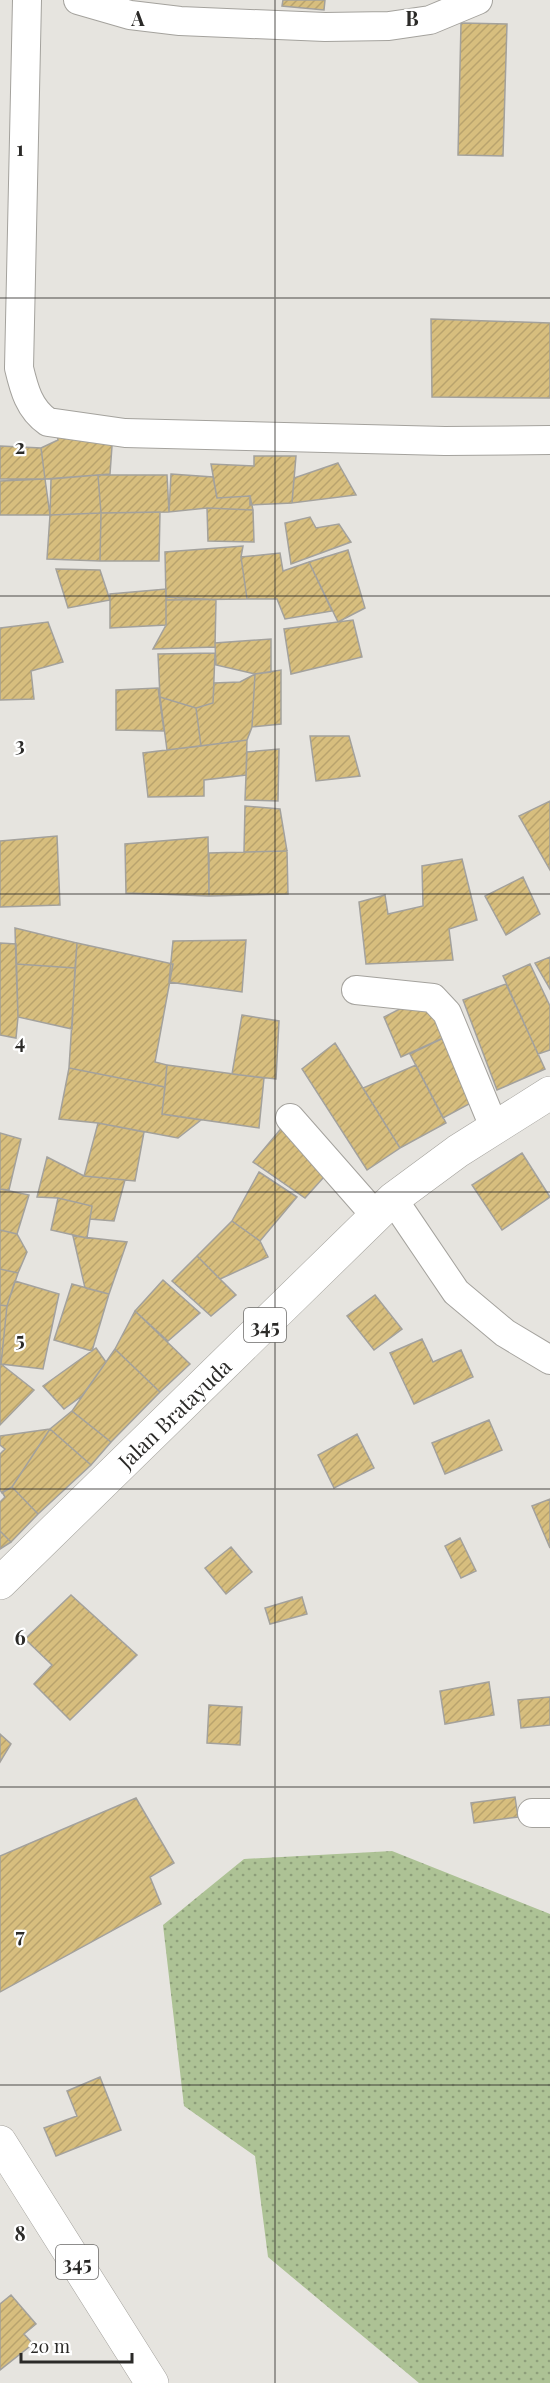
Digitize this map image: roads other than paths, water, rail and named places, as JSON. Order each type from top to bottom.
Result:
[{"type":"main road","name":"Jalan Bratayuda","points":[[0,1583],[385,1208],[423,1175],[494,1127],[550,1093]]},
{"type":"main road","name":"345","points":[[0,2142],[152,2383]]},
{"type":"street","points":[[27,0],[19,368],[34,411],[40,417],[48,422],[125,433],[445,441],[550,440]]},
{"type":"street","points":[[78,0],[130,15],[180,21],[325,27],[389,26],[430,20],[478,0]]},
{"type":"street","points":[[356,990],[433,998],[439,1003],[447,1013],[494,1127]]},
{"type":"street","points":[[290,1118],[385,1208],[456,1292],[505,1333],[550,1360]]}]
